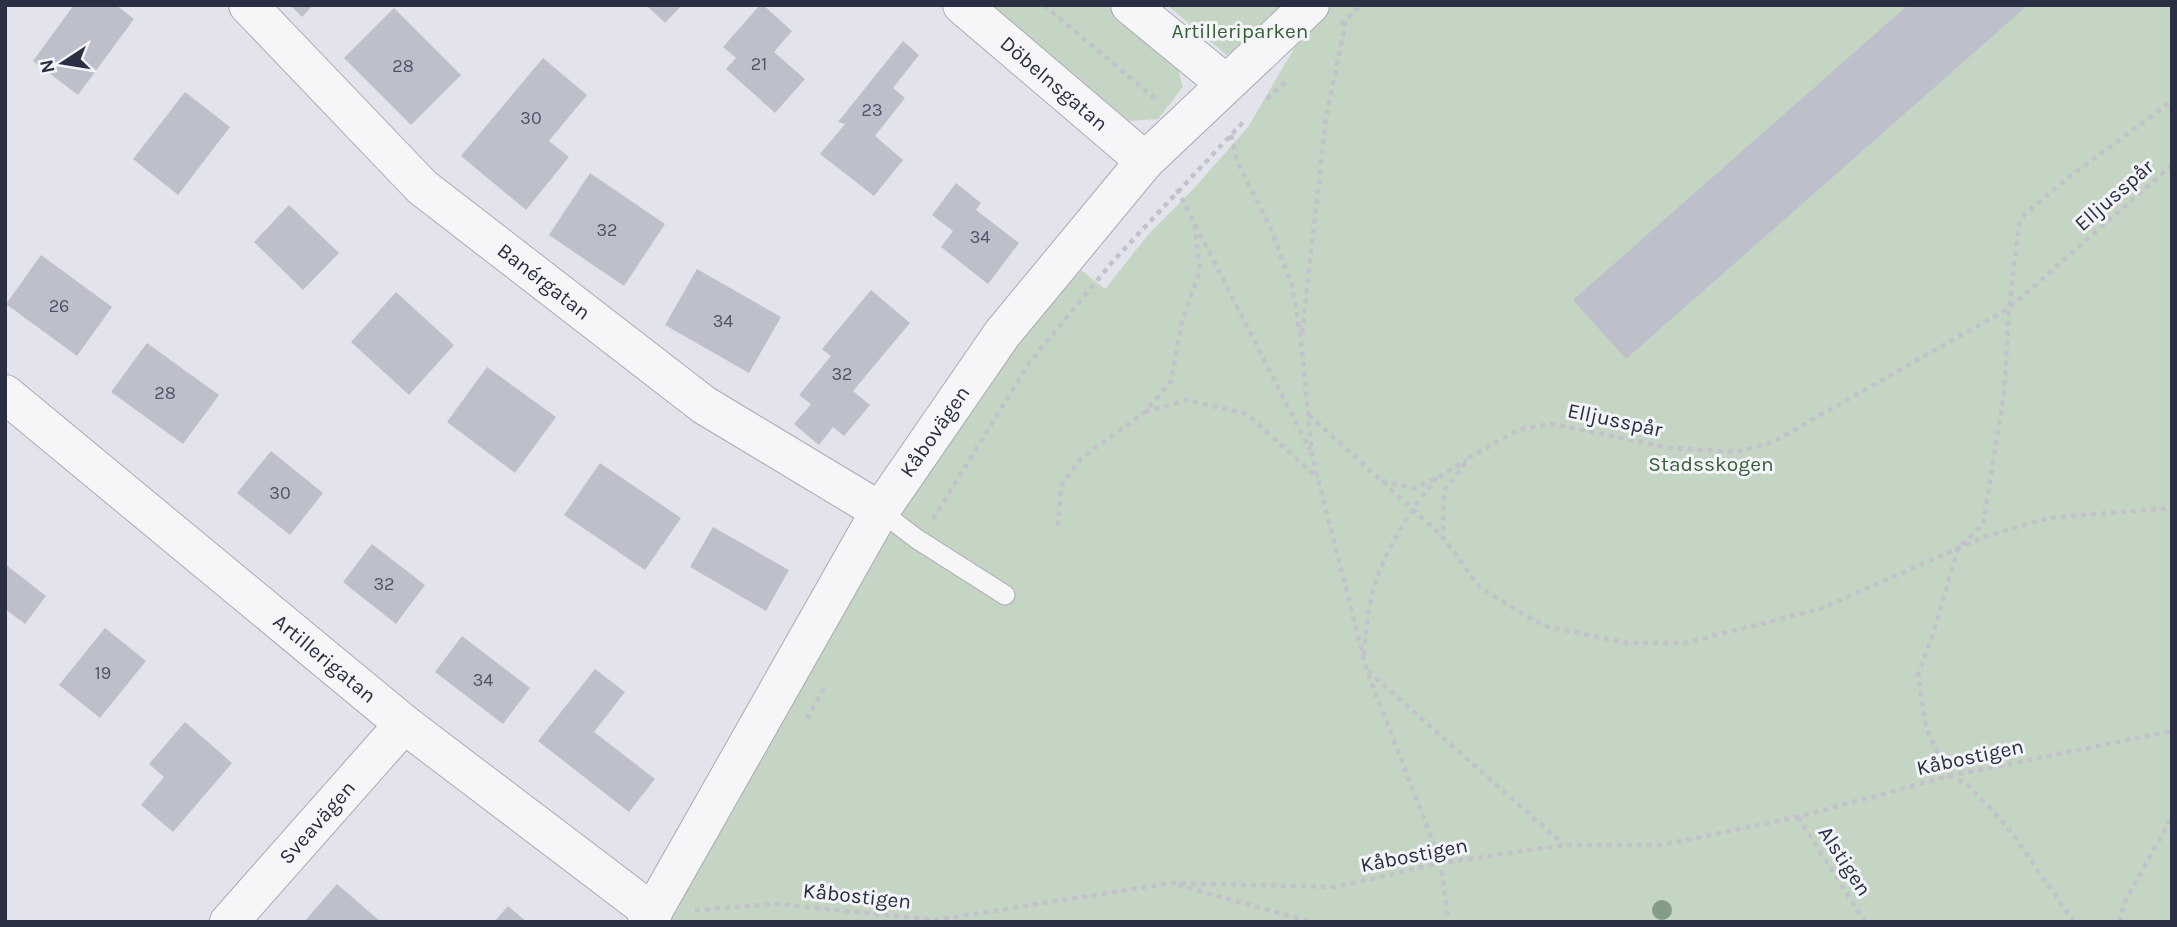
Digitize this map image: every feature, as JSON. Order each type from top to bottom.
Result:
[{"type":"street","name":"Banérgatan","points":[[248,5],[422,187],[704,404],[880,511]]},
{"type":"street","name":"Döbelnsgatan","points":[[962,5],[1145,161]]},
{"type":"street","points":[[1130,5],[1225,83]]},
{"type":"street","name":"Kåbovägen","points":[[650,918],[880,511],[1002,334],[1145,161],[1225,83],[1332,15]]},
{"type":"street","name":"Artillerigatan","points":[[5,394],[404,724],[650,918]]},
{"type":"street","name":"Sveavägen","points":[[229,922],[404,724]]},
{"type":"lane","points":[[880,511],[1005,595]]},
{"type":"path","points":[[1044,5],[1184,123]]},
{"type":"path","points":[[1301,340],[1326,117],[1346,20],[1360,5]]},
{"type":"path","points":[[1332,15],[1346,20]]},
{"type":"path","points":[[1332,15],[1346,20]]},
{"type":"path","points":[[1258,107],[1290,77]]},
{"type":"path","points":[[2074,922],[2007,826],[1967,784],[1948,776],[1926,728],[1918,675],[1958,548],[1983,525],[2004,394],[2009,308],[2019,224],[2025,214],[2065,180],[2172,102]]},
{"type":"path","points":[[918,539],[946,501],[979,442],[1029,363],[1114,260],[1251,114]]},
{"type":"path","points":[[1231,135],[1237,161],[1268,222],[1292,285],[1301,340],[1312,454],[1318,479],[1367,671],[1441,863],[1448,922]]},
{"type":"path","points":[[1145,161],[1178,190],[1312,454]]},
{"type":"path","name":"Elljusspår","points":[[1443,537],[1444,491],[1470,457],[1521,429],[1553,424],[1670,448],[1737,452],[1773,442],[2009,308],[2172,165]]},
{"type":"path","points":[[1058,526],[1061,486],[1081,457],[1144,413],[1171,381],[1182,321],[1200,271],[1194,222]]},
{"type":"path","points":[[1144,413],[1186,400],[1247,414],[1318,479]]},
{"type":"path","points":[[1309,415],[1443,537],[1480,588],[1544,626],[1628,643],[1684,643],[1820,609],[1981,538],[2048,518],[2172,508]]},
{"type":"path","points":[[1381,481],[1414,488],[1437,478],[1470,457]]},
{"type":"path","points":[[1363,657],[1372,594],[1391,547],[1419,498],[1437,478]]},
{"type":"path","points":[[1367,671],[1563,845]]},
{"type":"path","points":[[805,721],[827,682]]},
{"type":"path","name":"Kåbostigen","points":[[699,900],[693,910],[778,904],[936,919],[1171,883],[1336,887],[1441,863],[1563,845],[1662,845],[1798,817],[1948,776],[2172,732]]},
{"type":"path","name":"Alstigen","points":[[1798,817],[1865,922]]},
{"type":"path","points":[[2119,922],[2125,901],[2172,817]]},
{"type":"path","points":[[1171,883],[1312,922]]},
{"type":"green space","points":[[991,5],[1110,5],[1175,59],[1183,87],[1158,119],[1129,121]]},
{"type":"green space","name":"Artilleriparken","points":[[1167,5],[1310,5],[1242,68]]},
{"type":"green space","name":"Stadsskogen","points":[[1328,5],[2172,5],[2172,922],[662,922],[895,518],[961,422],[1007,360],[1081,270],[1105,289],[1148,235],[1248,127],[1306,28]]},
{"type":"building","points":[[74,5],[116,5],[134,19],[78,95],[33,61]]},
{"type":"building","points":[[290,5],[313,5],[302,17]]},
{"type":"building","points":[[646,5],[682,5],[665,23]]},
{"type":"building","points":[[760,5],[792,31],[774,52],[805,79],[775,113],[726,69],[736,58],[723,47]]},
{"type":"building","points":[[1908,5],[2028,5],[1626,359],[1573,300]]},
{"type":"building","points":[[394,8],[461,75],[411,125],[344,58]]},
{"type":"building","points":[[903,41],[919,55],[893,88],[905,98],[875,136],[903,160],[874,196],[820,154],[845,124],[838,122]]},
{"type":"building","points":[[543,58],[587,95],[549,141],[569,157],[526,210],[461,156]]},
{"type":"building","points":[[185,92],[230,127],[178,195],[133,159]]},
{"type":"building","points":[[590,173],[665,224],[624,286],[549,235]]},
{"type":"building","points":[[956,183],[981,203],[976,210],[1019,243],[988,284],[941,247],[953,231],[932,215]]},
{"type":"building","points":[[289,205],[339,253],[303,290],[254,242]]},
{"type":"building","points":[[41,255],[112,307],[77,356],[6,304]]},
{"type":"building","points":[[697,269],[781,317],[749,373],[665,325]]},
{"type":"building","points":[[871,290],[910,323],[853,391],[870,405],[844,436],[833,427],[819,445],[794,424],[811,404],[799,395],[831,356],[822,349]]},
{"type":"building","points":[[396,292],[454,345],[409,395],[351,342]]},
{"type":"building","points":[[147,343],[219,395],[183,444],[111,392]]},
{"type":"building","points":[[487,367],[556,417],[515,473],[447,422]]},
{"type":"building","points":[[271,451],[323,493],[290,535],[237,493]]},
{"type":"building","points":[[600,463],[681,518],[645,570],[564,515]]},
{"type":"building","points":[[713,527],[789,570],[766,611],[690,567]]},
{"type":"building","points":[[372,544],[425,585],[396,624],[343,582]]},
{"type":"building","points":[[5,564],[46,596],[25,624],[5,609]]},
{"type":"building","points":[[105,628],[146,661],[100,718],[59,685]]},
{"type":"building","points":[[462,636],[530,688],[503,724],[435,672]]},
{"type":"building","points":[[595,669],[625,692],[594,732],[655,779],[629,812],[538,741]]},
{"type":"building","points":[[185,722],[232,763],[173,832],[141,805],[164,777],[149,764]]},
{"type":"building","points":[[337,884],[381,922],[304,922]]},
{"type":"building","points":[[508,906],[527,922],[494,922]]}]
